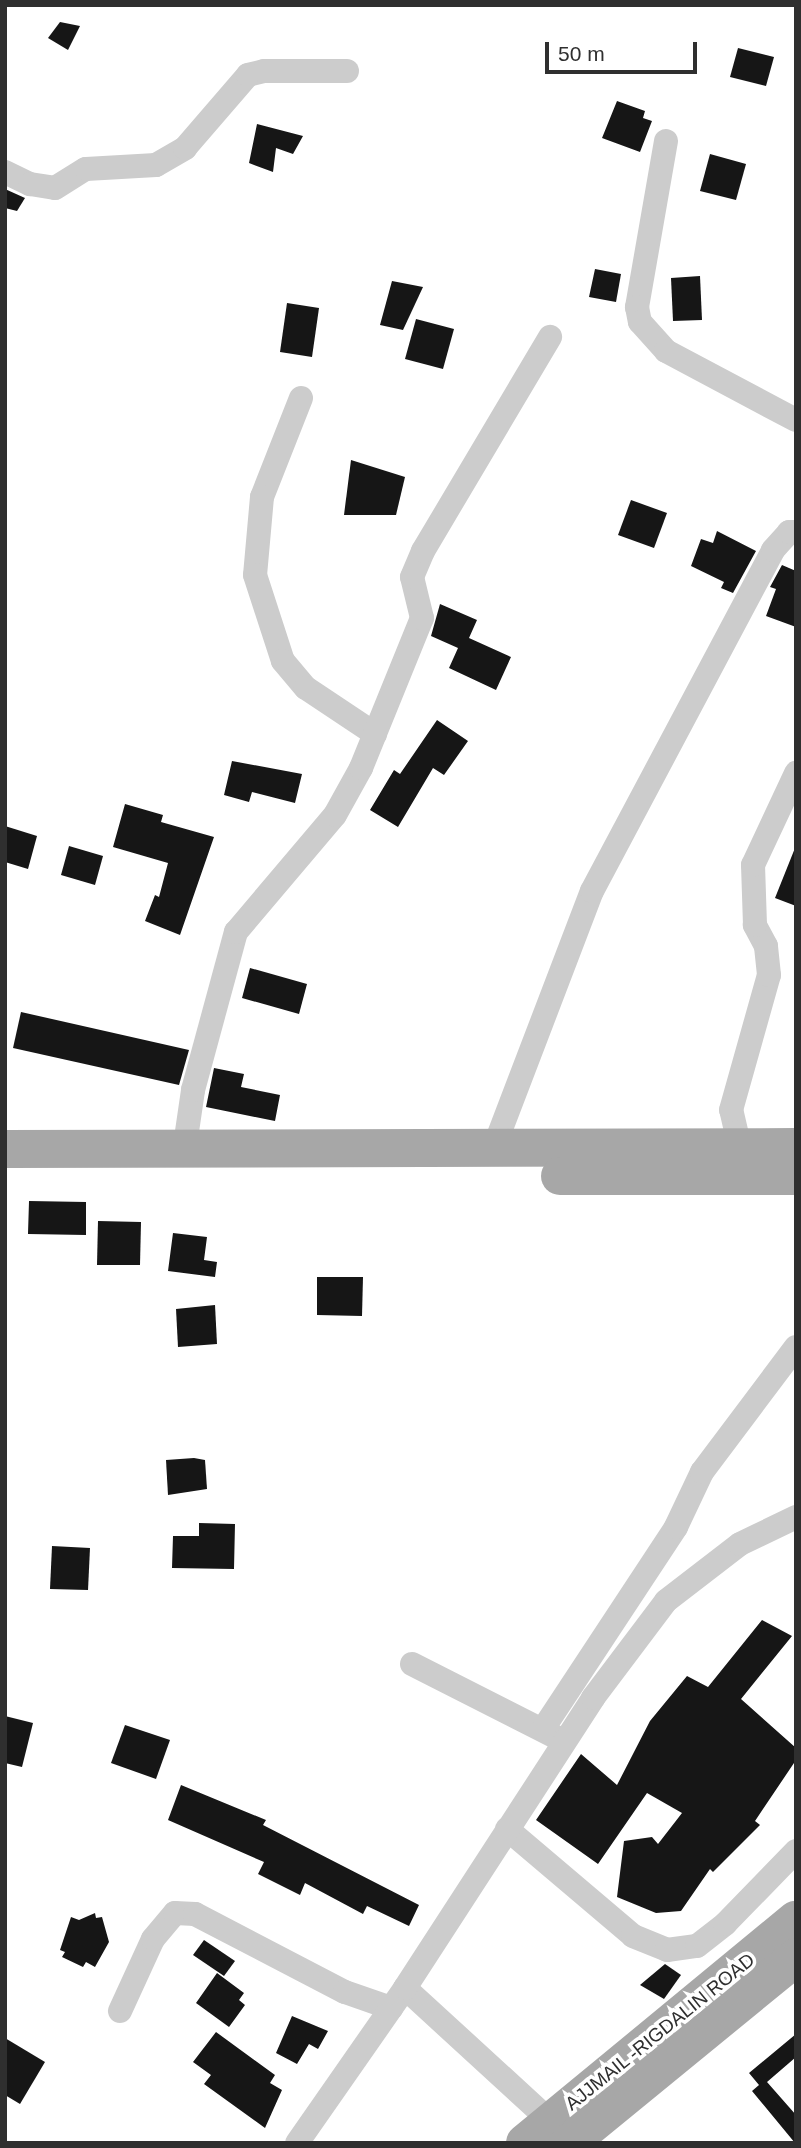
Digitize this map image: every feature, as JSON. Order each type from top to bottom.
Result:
[{"type":"main road","points":[[5,1149],[184,1152],[740,1148],[788,1162]]},
{"type":"main road","points":[[5,1175],[788,1162]]},
{"type":"main road","name":"AJJMAIL -RIGDALIN ROAD","points":[[558,2138],[796,1920]]},
{"type":"main road","name":"AJJMAIL -RIGDALIN ROAD","points":[[558,2138],[796,1957]]},
{"type":"street","points":[[5,172],[30,184],[55,188],[86,169],[156,165],[185,148],[248,75],[264,71],[347,71]]},
{"type":"street","points":[[666,141],[637,307],[640,322],[666,351],[796,420]]},
{"type":"street","points":[[184,1152],[193,1090],[236,932],[335,815],[374,734],[422,618],[412,577],[423,551],[550,337]]},
{"type":"street","points":[[301,398],[262,497],[255,575],[283,661],[306,688],[374,734]]},
{"type":"street","points":[[493,1150],[592,891],[773,550],[789,532],[796,532]]},
{"type":"street","points":[[740,1148],[731,1110],[769,975],[766,946],[755,925],[753,865],[786,819],[796,773]]},
{"type":"street","points":[[543,1729],[676,1527],[702,1472],[796,1347]]},
{"type":"street","points":[[297,2143],[398,1998],[564,1743],[666,1601],[740,1544],[796,1517]]},
{"type":"street","points":[[412,1664],[543,1729],[564,1743]]},
{"type":"street","points":[[507,1829],[632,1936],[667,1950],[697,1946],[725,1924],[796,1851]]},
{"type":"street","points":[[120,2011],[153,1939],[175,1913],[195,1914],[345,1992],[398,1998],[558,2138]]},
{"type":"building","points":[[60,22],[80,26],[68,50],[48,38]]},
{"type":"building","points":[[738,48],[774,57],[766,86],[730,77]]},
{"type":"building","points":[[617,101],[645,111],[643,118],[652,121],[640,152],[602,138]]},
{"type":"building","points":[[257,124],[303,136],[293,154],[276,148],[273,172],[249,163]]},
{"type":"building","points":[[710,154],[746,164],[736,200],[700,191]]},
{"type":"building","points":[[5,189],[25,198],[17,211],[5,208]]},
{"type":"building","points":[[595,269],[621,274],[616,302],[589,297]]},
{"type":"building","points":[[700,276],[702,320],[673,321],[671,278]]},
{"type":"building","points":[[392,281],[423,287],[403,330],[380,325]]},
{"type":"building","points":[[287,303],[319,308],[312,357],[280,352]]},
{"type":"building","points":[[416,319],[454,329],[443,369],[405,359]]},
{"type":"building","points":[[351,460],[405,477],[396,515],[344,515]]},
{"type":"building","points":[[631,500],[667,513],[654,548],[618,535]]},
{"type":"building","points":[[717,531],[756,551],[733,593],[721,588],[724,582],[691,566],[701,539],[713,543]]},
{"type":"building","points":[[782,565],[796,571],[796,627],[766,616],[776,589],[770,587]]},
{"type":"building","points":[[440,604],[477,620],[469,638],[511,657],[496,690],[449,668],[458,648],[431,636]]},
{"type":"building","points":[[437,720],[468,741],[444,775],[433,768],[398,827],[370,810],[394,770],[400,774]]},
{"type":"building","points":[[232,761],[302,774],[295,803],[252,792],[249,802],[224,795]]},
{"type":"building","points":[[125,804],[163,815],[161,822],[214,837],[180,935],[145,921],[155,895],[159,897],[168,863],[113,847]]},
{"type":"building","points":[[5,826],[37,836],[28,869],[5,862]]},
{"type":"building","points":[[69,846],[103,856],[95,885],[61,875]]},
{"type":"building","points":[[796,848],[796,906],[775,898]]},
{"type":"building","points":[[250,968],[307,984],[299,1014],[242,998]]},
{"type":"building","points":[[21,1012],[189,1050],[179,1085],[13,1048]]},
{"type":"building","points":[[214,1068],[244,1074],[241,1087],[280,1095],[275,1121],[206,1107]]},
{"type":"building","points":[[29,1201],[86,1202],[86,1235],[28,1234]]},
{"type":"building","points":[[98,1221],[141,1222],[140,1265],[97,1265]]},
{"type":"building","points":[[173,1233],[207,1237],[204,1260],[217,1262],[215,1277],[168,1271]]},
{"type":"building","points":[[317,1277],[363,1277],[362,1316],[317,1315]]},
{"type":"building","points":[[215,1305],[217,1344],[178,1347],[176,1309]]},
{"type":"building","points":[[166,1460],[205,1460],[207,1489],[168,1495]]},
{"type":"building","points":[[199,1523],[235,1524],[234,1569],[172,1568],[173,1536],[199,1536]]},
{"type":"building","points":[[52,1546],[90,1548],[88,1590],[50,1589]]},
{"type":"building","points":[[762,1620],[792,1636],[741,1699],[796,1748],[796,1760],[755,1821],[760,1825],[713,1872],[710,1869],[681,1911],[656,1913],[617,1897],[624,1841],[652,1837],[658,1844],[682,1813],[647,1793],[598,1864],[536,1820],[581,1754],[617,1785],[650,1721],[687,1676],[708,1687]]},
{"type":"building","points":[[5,1716],[33,1723],[22,1767],[5,1763]]},
{"type":"building","points":[[125,1725],[170,1740],[156,1779],[111,1763]]},
{"type":"building","points":[[181,1785],[266,1820],[263,1825],[419,1905],[409,1926],[367,1906],[363,1914],[305,1883],[300,1895],[258,1874],[264,1862],[168,1820]]},
{"type":"building","points":[[95,1913],[96,1918],[102,1917],[109,1942],[95,1967],[86,1962],[83,1967],[62,1957],[65,1952],[60,1950],[71,1917],[79,1920]]},
{"type":"building","points":[[204,1940],[235,1961],[224,1976],[193,1955]]},
{"type":"building","points":[[665,1964],[681,1975],[664,1999],[640,1985]]},
{"type":"building","points":[[217,1973],[244,1993],[239,2000],[245,2005],[229,2027],[196,2003]]},
{"type":"building","points":[[292,2016],[328,2031],[318,2049],[309,2044],[297,2064],[276,2053]]},
{"type":"building","points":[[216,2032],[275,2075],[270,2083],[282,2090],[265,2128],[204,2084],[211,2075],[193,2062]]},
{"type":"building","points":[[796,2034],[796,2057],[767,2082],[796,2115],[795,2143],[752,2091],[759,2085],[749,2073]]},
{"type":"building","points":[[5,2038],[45,2062],[20,2104],[5,2095]]}]
